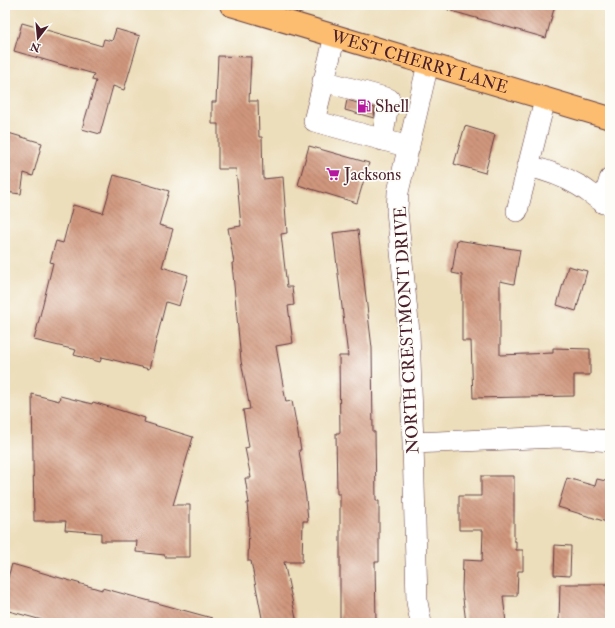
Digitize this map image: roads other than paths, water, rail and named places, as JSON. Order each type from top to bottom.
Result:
[{"type":"main road","name":"WEST CHERRY LANE","points":[[231,5],[610,118]]},
{"type":"street","points":[[335,36],[314,121],[409,148]]},
{"type":"street","name":"NORTH CRESTMONT DRIVE","points":[[421,623],[417,602],[409,332],[397,211],[398,192],[428,64]]},
{"type":"street","points":[[323,81],[389,99],[382,140]]},
{"type":"street","points":[[517,211],[545,99]]},
{"type":"street","points":[[528,166],[549,172],[579,185],[607,204],[610,179]]},
{"type":"street","points":[[413,443],[560,437],[610,441]]},
{"type":"place","name":"Shell","points":[[364,106]]},
{"type":"place","name":"Jacksons","points":[[333,174]]}]
